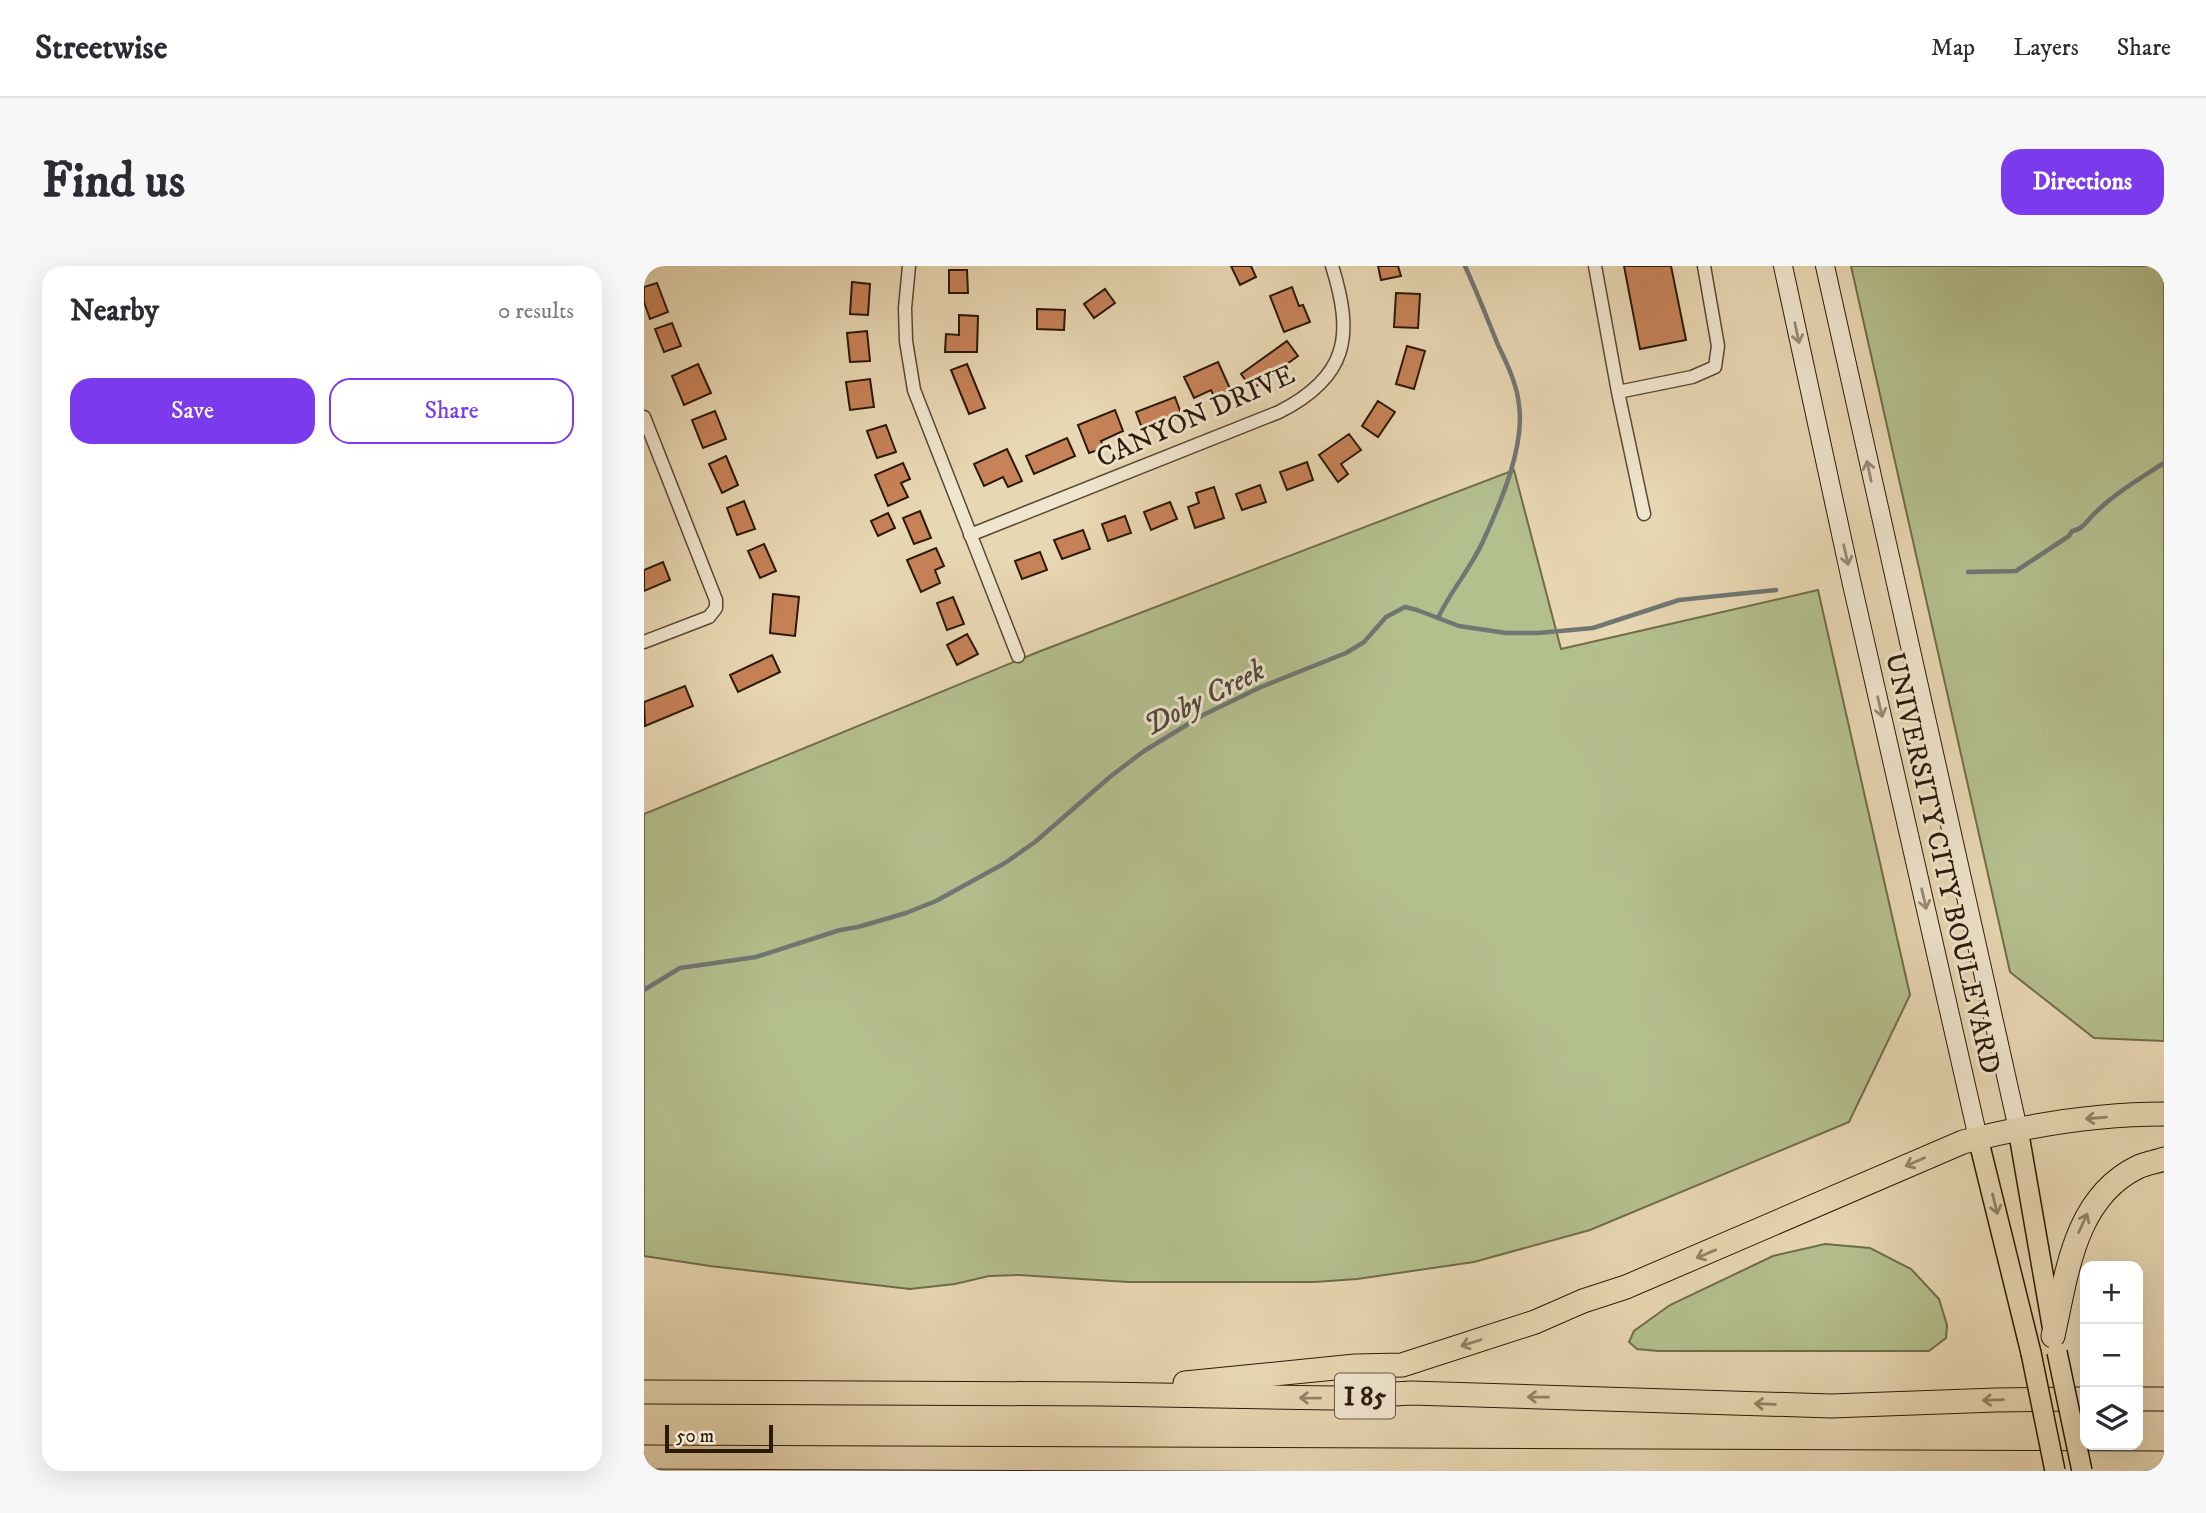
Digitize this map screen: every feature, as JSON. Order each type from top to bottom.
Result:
[{"type":"highway","points":[[1102,1394],[1355,1366],[1402,1364],[1535,1322],[1583,1301],[1626,1287],[1939,1151],[1978,1138],[2073,1120],[2164,1114]]},
{"type":"highway","points":[[2055,1344],[2075,1241],[2090,1210],[2111,1186],[2137,1167],[2164,1159]]},
{"type":"highway","name":"I 85","points":[[644,1392],[1331,1398],[1411,1393],[1831,1406],[2080,1399]]},
{"type":"highway","points":[[2143,1399],[2164,1399]]},
{"type":"highway","name":"I 85","points":[[644,1457],[2164,1463]]},
{"type":"highway","points":[[1115,1458],[1212,1471]]},
{"type":"main road","name":"UNIVERSITY CITY BOULEVARD","points":[[1783,266],[1851,580],[1978,1138],[2031,1353],[2055,1471]]},
{"type":"main road","name":"UNIVERSITY CITY BOULEVARD","points":[[1825,266],[2018,1129],[2055,1344],[2082,1471]]},
{"type":"street","points":[[909,266],[905,308],[906,341],[914,390],[1018,656]]},
{"type":"street","name":"CANYON DRIVE","points":[[970,535],[1304,399],[1331,370],[1344,332],[1343,306],[1332,266]]},
{"type":"street","points":[[1595,266],[1643,514]]},
{"type":"street","points":[[1618,392],[1692,377],[1716,367],[1718,346],[1704,266]]},
{"type":"street","points":[[644,417],[716,600],[716,608],[709,617],[644,642]]},
{"type":"green space","points":[[1851,266],[2164,266],[2164,1041],[2094,1038],[2010,972]]},
{"type":"green space","points":[[1514,470],[1561,649],[1818,590],[1910,995],[1849,1122],[1590,1230],[1474,1262],[1357,1279],[1315,1282],[1128,1282],[1019,1275],[989,1276],[955,1284],[910,1289],[644,1256],[644,814],[1038,652]]},
{"type":"green space","points":[[1825,1244],[1870,1248],[1911,1269],[1939,1299],[1947,1325],[1946,1338],[1929,1351],[1658,1351],[1637,1349],[1629,1342],[1634,1331],[1670,1305],[1773,1256]]},
{"type":"building","points":[[1231,266],[1251,266],[1256,277],[1240,285]]},
{"type":"building","points":[[1378,266],[1398,266],[1401,276],[1381,280]]},
{"type":"building","points":[[1624,266],[1671,266],[1686,340],[1640,349]]},
{"type":"building","points":[[949,270],[967,270],[968,293],[949,293]]},
{"type":"building","points":[[852,282],[870,284],[868,315],[850,314]]},
{"type":"building","points":[[657,283],[668,312],[650,319],[644,302],[644,287]]},
{"type":"building","points":[[1292,287],[1299,306],[1303,305],[1310,322],[1284,332],[1270,296]]},
{"type":"building","points":[[1105,289],[1115,303],[1094,318],[1084,304]]},
{"type":"building","points":[[1396,293],[1420,294],[1418,328],[1394,327]]},
{"type":"building","points":[[1037,309],[1065,310],[1064,330],[1037,329]]},
{"type":"building","points":[[959,315],[978,316],[977,352],[945,352],[946,334],[959,335]]},
{"type":"building","points":[[672,323],[681,346],[664,352],[655,329]]},
{"type":"building","points":[[867,331],[870,361],[850,362],[847,333]]},
{"type":"building","points":[[1287,341],[1298,356],[1252,389],[1241,374]]},
{"type":"building","points":[[1407,346],[1425,351],[1414,389],[1396,384]]},
{"type":"building","points":[[1218,362],[1232,393],[1216,401],[1211,390],[1194,398],[1184,377]]},
{"type":"building","points":[[698,364],[711,393],[684,405],[672,376]]},
{"type":"building","points":[[967,364],[985,408],[969,414],[951,370]]},
{"type":"building","points":[[870,379],[874,407],[850,410],[846,382]]},
{"type":"building","points":[[1175,397],[1182,416],[1143,431],[1136,412]]},
{"type":"building","points":[[1378,401],[1395,412],[1378,437],[1362,426]]},
{"type":"building","points":[[1115,410],[1123,431],[1101,441],[1104,448],[1089,453],[1078,425]]},
{"type":"building","points":[[715,411],[726,439],[703,448],[692,420]]},
{"type":"building","points":[[886,425],[896,452],[877,458],[867,431]]},
{"type":"building","points":[[1349,434],[1361,450],[1341,464],[1348,474],[1338,482],[1319,455]]},
{"type":"building","points":[[1067,438],[1075,456],[1034,474],[1026,456]]},
{"type":"building","points":[[1007,449],[1022,481],[1008,487],[1003,477],[984,486],[974,464]]},
{"type":"building","points":[[726,456],[738,485],[722,493],[709,464]]},
{"type":"building","points":[[1307,462],[1313,480],[1287,490],[1280,472]]},
{"type":"building","points":[[903,463],[910,479],[901,483],[908,497],[888,506],[875,475]]},
{"type":"building","points":[[1260,485],[1266,502],[1242,510],[1236,494]]},
{"type":"building","points":[[1214,487],[1224,518],[1195,528],[1188,507],[1199,503],[1196,493]]},
{"type":"building","points":[[744,501],[755,529],[737,535],[727,508]]},
{"type":"building","points":[[1170,502],[1177,519],[1151,530],[1144,512]]},
{"type":"building","points":[[920,511],[931,538],[914,544],[903,518]]},
{"type":"building","points":[[888,513],[895,528],[878,536],[871,521]]},
{"type":"building","points":[[1125,516],[1131,533],[1108,541],[1102,524]]},
{"type":"building","points":[[1083,530],[1090,549],[1062,559],[1054,540]]},
{"type":"building","points":[[764,544],[776,571],[760,578],[748,551]]},
{"type":"building","points":[[936,548],[944,566],[935,570],[940,583],[921,592],[907,560]]},
{"type":"building","points":[[1040,552],[1047,570],[1022,579],[1015,561]]},
{"type":"building","points":[[663,562],[670,580],[644,591],[644,570]]},
{"type":"building","points":[[773,594],[799,597],[795,636],[770,633]]},
{"type":"building","points":[[953,597],[964,624],[947,630],[937,603]]},
{"type":"building","points":[[967,634],[978,654],[957,665],[947,645]]},
{"type":"building","points":[[772,655],[780,672],[738,692],[730,675]]},
{"type":"building","points":[[685,686],[693,706],[645,726],[644,702]]},
{"type":"waterway","points":[[1438,618],[1479,549],[1497,508],[1515,456],[1520,421],[1514,382],[1465,266]]},
{"type":"waterway","name":"Doby Creek","points":[[1968,572],[2016,571],[2069,536],[2113,498],[2164,463]]},
{"type":"waterway","name":"Doby Creek","points":[[644,990],[680,968],[756,957],[840,930],[906,913],[936,901],[1005,863],[1035,842],[1144,751],[1203,715],[1261,687],[1346,653],[1364,642],[1386,617],[1405,607],[1459,626],[1506,633],[1538,633],[1593,628],[1679,600],[1776,590]]}]
